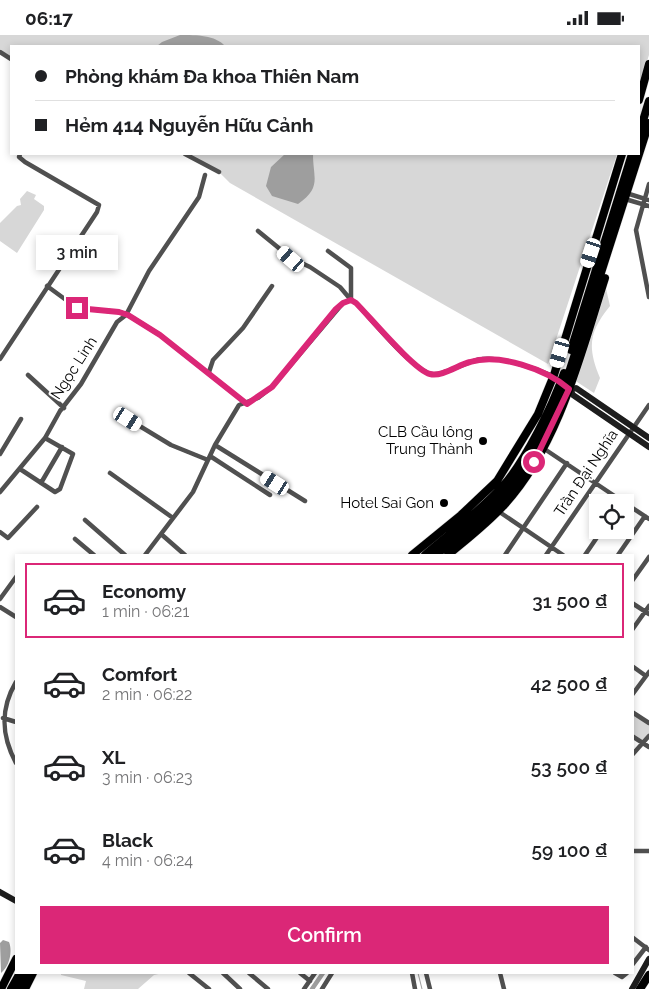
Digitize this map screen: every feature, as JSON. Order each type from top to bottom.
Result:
[{"type":"main road","points":[[640,96],[649,64]]},
{"type":"main road","points":[[640,131],[649,101]]},
{"type":"main road","points":[[640,155],[649,123]]},
{"type":"main road","points":[[449,554],[498,511],[526,477],[543,448],[566,386],[628,197],[649,140]]},
{"type":"main road","points":[[426,554],[482,507],[504,485],[508,472],[539,418],[622,155]]},
{"type":"main road","points":[[437,554],[486,513],[510,488],[529,460],[566,386],[632,155]]},
{"type":"main road","points":[[628,197],[640,155]]},
{"type":"main road","points":[[553,376],[566,386],[576,388],[631,430],[649,447]]},
{"type":"main road","points":[[539,418],[566,386]]},
{"type":"main road","points":[[631,430],[649,438]]},
{"type":"main road","points":[[413,554],[462,515],[508,472]]},
{"type":"main road","points":[[0,892],[15,900]]},
{"type":"main road","points":[[632,989],[649,959]]},
{"type":"main road","points":[[1,989],[15,961]]},
{"type":"main road","points":[[11,989],[19,974]]},
{"type":"main road","points":[[19,989],[27,974]]},
{"type":"main road","points":[[25,989],[33,974]]},
{"type":"main road","points":[[640,989],[649,975]]},
{"type":"street","points":[[0,359],[97,212],[99,205],[25,162],[19,157],[20,155]]},
{"type":"street","points":[[187,155],[219,172]]},
{"type":"street","name":"Ngọc Linh","points":[[1,488],[46,438],[81,384],[117,322],[126,315],[149,271],[199,197],[205,175]]},
{"type":"street","points":[[649,184],[647,199],[643,204],[637,221],[636,236],[649,297]]},
{"type":"street","points":[[628,197],[647,199]]},
{"type":"street","points":[[628,197],[649,206]]},
{"type":"street","points":[[258,231],[291,259],[310,267],[340,287],[412,361],[429,374],[438,375],[468,362],[492,358],[553,376]]},
{"type":"street","points":[[328,251],[351,268],[351,300]]},
{"type":"street","points":[[48,286],[77,308],[119,312],[160,335],[247,404]]},
{"type":"street","points":[[209,372],[214,360],[243,328],[272,286]]},
{"type":"street","points":[[146,554],[193,492],[209,458],[239,405],[247,404],[272,387],[336,309],[343,303],[351,300]]},
{"type":"street","points":[[28,375],[64,408]]},
{"type":"street","name":"Trần Đại Nghĩa","points":[[547,554],[649,405]]},
{"type":"street","points":[[0,454],[21,419]]},
{"type":"street","points":[[128,419],[171,445],[209,458],[270,495]]},
{"type":"street","points":[[20,469],[55,492],[60,489],[73,454],[46,438]]},
{"type":"street","points":[[216,445],[305,501]]},
{"type":"street","points":[[42,483],[62,447]]},
{"type":"street","points":[[543,448],[612,494]]},
{"type":"street","points":[[507,554],[567,463]]},
{"type":"street","points":[[110,473],[173,518]]},
{"type":"street","points":[[0,532],[8,539],[36,507]]},
{"type":"street","points":[[619,554],[647,518],[634,509]]},
{"type":"street","points":[[498,511],[562,554]]},
{"type":"street","points":[[85,520],[124,554]]},
{"type":"street","points":[[161,533],[183,554]]},
{"type":"street","points":[[75,539],[93,554]]},
{"type":"street","points":[[586,554],[596,539]]},
{"type":"street","points":[[634,578],[649,557]]},
{"type":"street","points":[[0,599],[15,578]]},
{"type":"street","points":[[634,604],[647,613]]},
{"type":"street","points":[[634,628],[647,613],[649,606]]},
{"type":"street","points":[[0,607],[15,616]]},
{"type":"street","points":[[634,667],[648,674],[634,692]]},
{"type":"street","points":[[15,684],[2,708],[8,745],[15,759]]},
{"type":"street","points":[[634,713],[649,723]]},
{"type":"street","points":[[3,718],[15,722]]},
{"type":"street","points":[[634,753],[649,736]]},
{"type":"street","points":[[634,737],[649,747]]},
{"type":"street","points":[[634,851],[649,851]]},
{"type":"street","points":[[634,938],[648,949],[634,963]]},
{"type":"street","points":[[189,974],[209,989]]},
{"type":"street","points":[[224,974],[240,989]]},
{"type":"street","points":[[250,974],[268,989]]},
{"type":"street","points":[[301,974],[310,981]]},
{"type":"street","points":[[304,989],[314,974]]},
{"type":"street","points":[[322,989],[331,974]]},
{"type":"street","points":[[412,974],[415,989]]},
{"type":"street","points":[[426,974],[430,989]]},
{"type":"street","points":[[500,974],[504,989]]},
{"type":"shaded area","points":[[0,35],[649,35],[649,55],[640,83],[640,45],[10,45],[10,55],[0,50]]},
{"type":"shaded area","points":[[180,35],[211,38],[224,45],[158,45]]},
{"type":"shaded area","points":[[188,155],[617,155],[548,364],[230,183],[220,173]]},
{"type":"shaded area","points":[[284,155],[313,155],[315,176],[313,187],[306,198],[298,204],[272,196],[266,186],[271,167]]},
{"type":"shaded area","points":[[27,191],[36,195],[34,199],[44,206],[44,210],[17,253],[0,241],[0,223],[17,206],[21,205],[20,199]]},
{"type":"shaded area","points":[[604,280],[610,306],[598,324],[592,340],[593,357],[600,378],[594,393],[574,380]]},
{"type":"shaded area","points":[[634,715],[649,725],[649,733],[644,741],[634,735]]},
{"type":"shaded area","points":[[3,940],[9,942],[10,955],[6,967],[1,973],[0,943]]},
{"type":"shaded area","points":[[158,974],[154,975],[138,989],[84,989],[86,981],[61,975]]},
{"type":"waterway","points":[[312,989],[322,974]]},
{"type":"waterway","points":[[418,974],[422,989]]},
{"type":"place","name":"CLB Cầu lông Trung Thành","points":[[483,441]]},
{"type":"place","name":"Hotel Sai Gon","points":[[444,503]]},
{"type":"route","points":[[77,308],[119,312],[128,315],[160,335],[247,404],[272,387],[336,309],[343,303],[351,300],[412,361],[429,374],[438,375],[468,362],[492,358],[546,373],[553,376],[569,389],[543,448],[534,462]]}]
